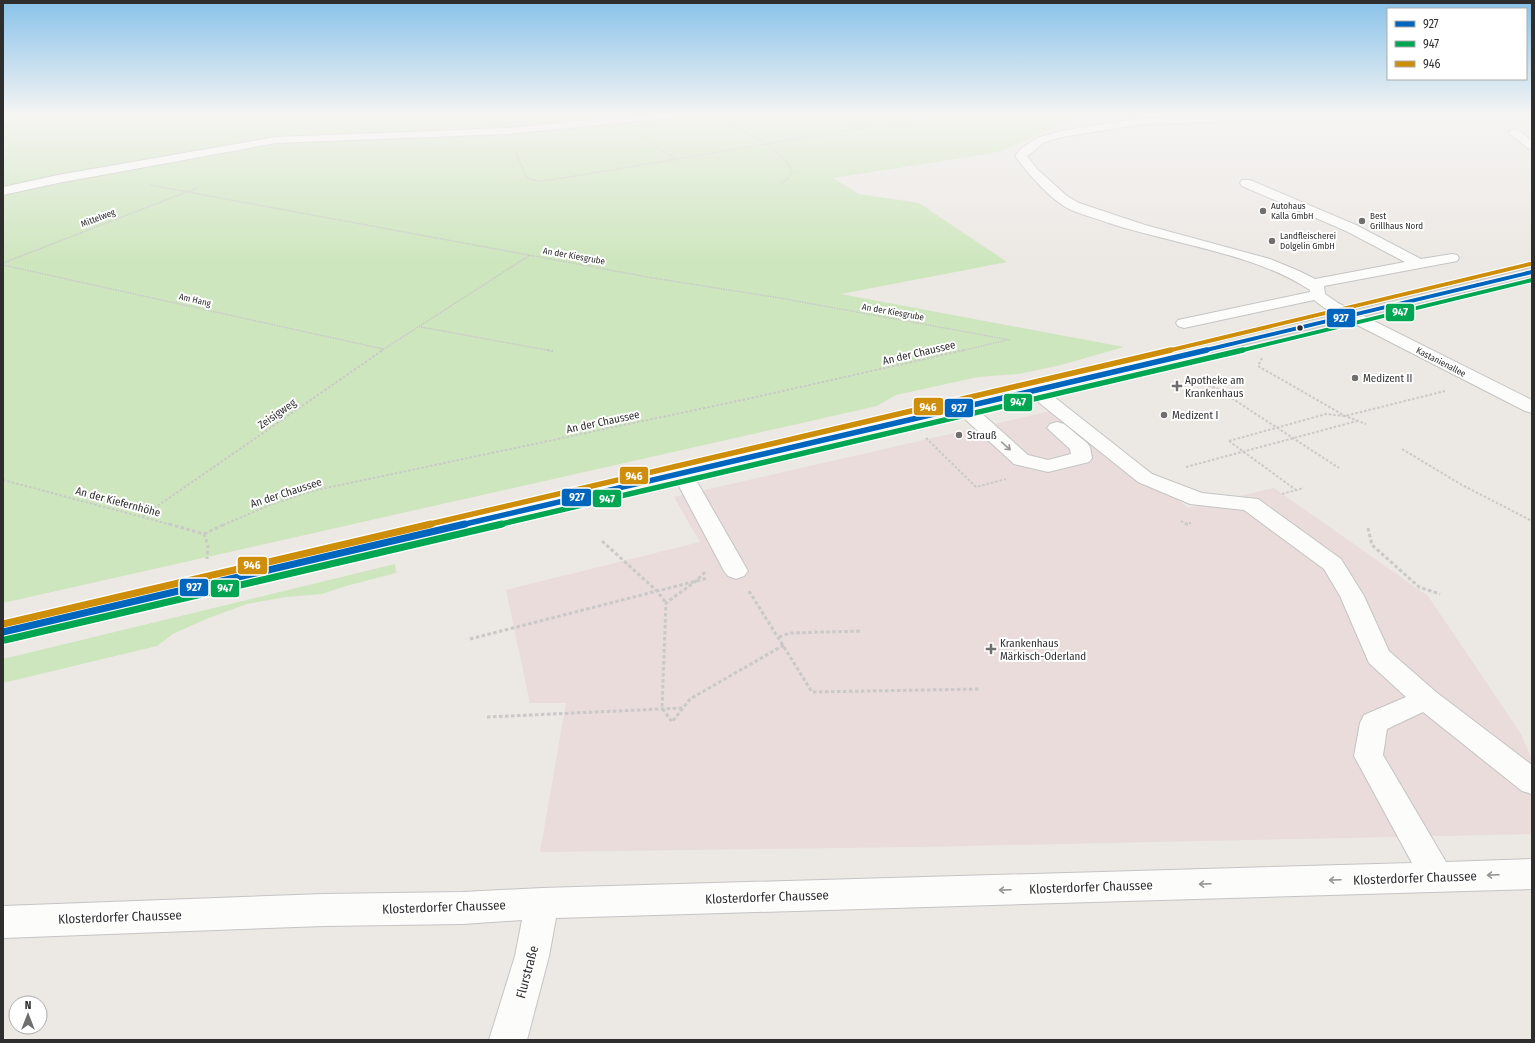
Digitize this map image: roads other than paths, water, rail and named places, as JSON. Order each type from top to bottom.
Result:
[{"type":"main road","points":[[3,632],[1351,316],[1532,272]]},
{"type":"street","points":[[3,191],[66,177],[147,163]]},
{"type":"street","name":"Kastanienallee","points":[[1026,163],[1034,172],[1074,206],[1176,238],[1242,255],[1289,272],[1315,289],[1332,306],[1532,407]]},
{"type":"street","points":[[1246,183],[1351,228],[1419,264]]},
{"type":"street","points":[[1184,323],[1315,289],[1419,264],[1452,258]]},
{"type":"street","points":[[962,406],[1021,460],[1048,466],[1082,458],[1080,447],[1024,392]]},
{"type":"street","points":[[1024,392],[1145,478],[1198,499],[1223,515]]},
{"type":"street","points":[[682,473],[736,571]]},
{"type":"street","points":[[1198,499],[1250,504],[1333,564],[1352,596],[1378,656],[1426,699],[1532,782]]},
{"type":"street","points":[[1426,699],[1374,723],[1368,756],[1437,878]]},
{"type":"street","name":"Klosterdorfer Chaussee","points":[[3,922],[366,909],[463,908],[542,903],[1437,878],[1532,874]]},
{"type":"street","name":"Flurstraße","points":[[508,1040],[532,956],[542,903]]},
{"type":"place","name":"Autohaus Kalla GmbH","points":[[1263,211]]},
{"type":"place","name":"Best Grillhaus Nord","points":[[1362,221]]},
{"type":"place","name":"Landfleischerei Dolgelin GmbH","points":[[1272,241]]},
{"type":"place","name":"Medizent II","points":[[1355,378]]},
{"type":"place","name":"Apotheke am Krankenhaus","points":[[1177,386]]},
{"type":"place","name":"Medizent I","points":[[1164,415]]},
{"type":"place","name":"Strauß","points":[[959,435]]},
{"type":"place","name":"Krankenhaus Märkisch-Oderland","points":[[991,649]]}]
